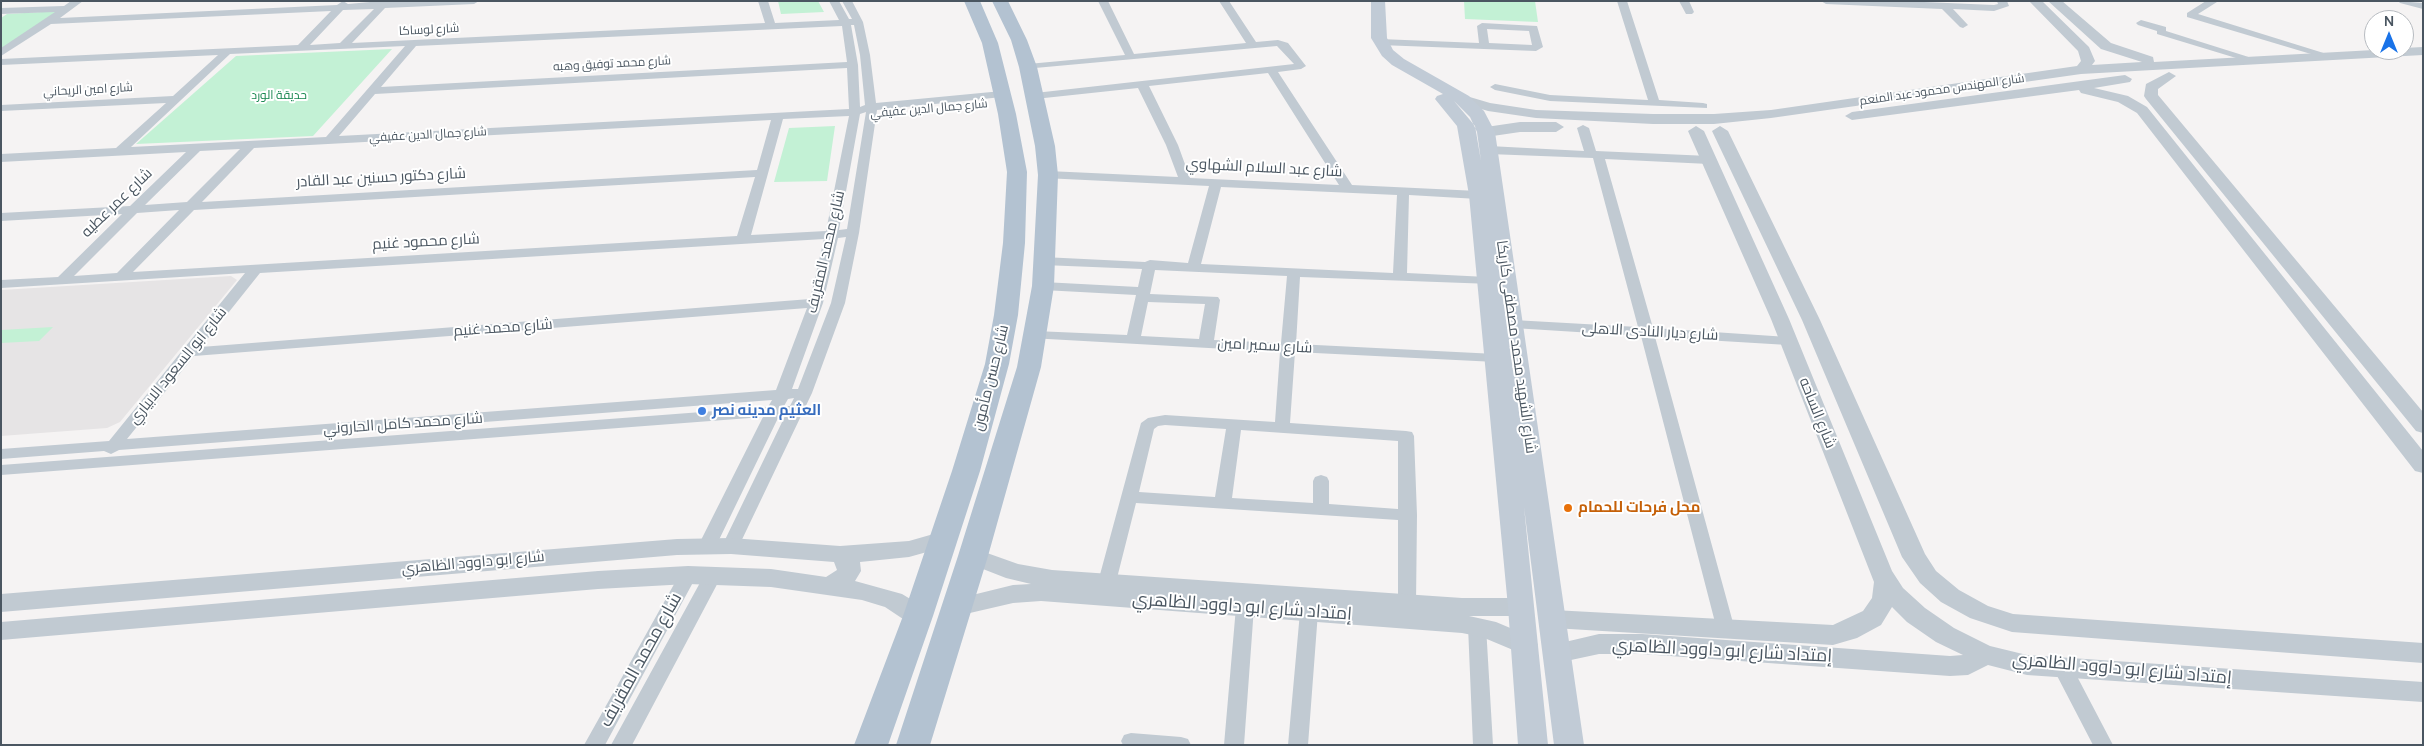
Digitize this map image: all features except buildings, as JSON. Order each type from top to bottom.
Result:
[{"type":"main road","name":"شارع حسن مأمون","points":[[871,745],[944,539],[997,364],[1006,315],[1014,243],[1017,172],[1004,99],[990,43],[972,1]]},
{"type":"main road","name":"شارع حسن مأمون","points":[[913,745],[973,556],[1029,367],[1043,286],[1048,175],[1045,146],[1028,67],[1019,40],[1000,1]]},
{"type":"main road","name":"شارع الشهيد محمد مصطفى كاريكا","points":[[1364,1],[1365,38],[1372,53],[1390,69],[1439,96],[1462,120],[1468,133],[1478,195],[1496,358],[1522,607],[1533,745]]},
{"type":"main road","points":[[1378,1],[1380,42]]},
{"type":"main road","points":[[990,43],[1006,46],[1019,40]]},
{"type":"main road","name":"شارع الشهيد محمد مصطفى كاريكا","points":[[1380,42],[1387,53],[1398,62],[1463,99],[1478,115],[1488,141],[1570,745]]},
{"type":"main road","points":[[996,70],[998,67],[1010,62],[1019,62],[1028,67]]},
{"type":"street","points":[[1,6],[8,1]]},
{"type":"street","points":[[1,54],[78,1]]},
{"type":"street","points":[[49,21],[343,4],[474,1]]},
{"type":"street","points":[[763,1],[771,26]]},
{"type":"street","name":"شارع محمد المقريف","points":[[707,546],[782,395],[816,303],[832,234],[855,112],[852,23],[834,1]]},
{"type":"street","name":"شارع محمد المقريف","points":[[731,546],[804,393],[838,303],[853,233],[872,111],[865,55],[852,23],[847,1]]},
{"type":"street","points":[[1103,1],[1131,57]]},
{"type":"street","points":[[1224,1],[1252,46]]},
{"type":"street","points":[[1622,1],[1655,104],[1668,120]]},
{"type":"street","points":[[1684,1],[1689,12]]},
{"type":"street","points":[[1826,1],[1999,8],[2004,6],[2002,1]]},
{"type":"street","points":[[2035,1],[2087,54],[2088,61],[2081,70]]},
{"type":"street","points":[[2054,1],[2106,46],[2165,70],[2151,87],[2151,96],[2423,426]]},
{"type":"street","points":[[2403,1],[2423,6]]},
{"type":"street","points":[[2212,2],[2190,15],[2325,55]]},
{"type":"street","points":[[343,46],[384,3]]},
{"type":"street","points":[[301,48],[343,4]]},
{"type":"street","points":[[1945,6],[1963,25]]},
{"type":"street","points":[[1,11],[67,8]]},
{"type":"street","name":"شارع لوساكا","points":[[1,62],[852,23]]},
{"type":"street","points":[[2141,23],[2163,29],[2161,32],[2164,33],[2250,59]]},
{"type":"street","points":[[1380,42],[1438,44],[1484,46],[1510,47],[1538,47],[1533,28],[1481,26],[1484,46]]},
{"type":"street","points":[[1505,27],[1510,47]]},
{"type":"street","points":[[330,140],[413,43]]},
{"type":"street","points":[[1028,67],[1283,44],[1301,66],[1272,71],[1035,96]]},
{"type":"street","points":[[1438,44],[1441,56]]},
{"type":"street","points":[[2081,47],[2099,50],[2106,46]]},
{"type":"street","points":[[119,152],[228,51]]},
{"type":"street","name":"شارع المهندس محمود عبد المنعم","points":[[1702,144],[1723,136],[1778,127],[2250,59],[2423,51]]},
{"type":"street","name":"شارع المهندس محمود عبد المنعم","points":[[1463,99],[1488,107],[1514,111],[1668,120],[1714,119],[1771,114],[2081,70],[2165,70],[2423,62]]},
{"type":"street","name":"شارع محمد توفيق وهبه","points":[[372,91],[853,65]]},
{"type":"street","points":[[1272,71],[1348,189]]},
{"type":"street","points":[[1142,84],[1172,145],[1186,180]]},
{"type":"street","points":[[1495,87],[1550,98],[1703,106]]},
{"type":"street","points":[[2066,87],[2098,92],[2123,99],[2142,110],[2423,466]]},
{"type":"street","points":[[2123,99],[2132,94],[2151,96]]},
{"type":"street","name":"شارع امين الريحاني","points":[[1,108],[176,99]]},
{"type":"street","name":"شارع جمال الدين عفيفي","points":[[1,158],[872,111],[1004,99]]},
{"type":"street","points":[[1653,119],[1655,104]]},
{"type":"street","points":[[1514,111],[1510,115],[1510,120],[1520,127]]},
{"type":"street","points":[[744,239],[778,116]]},
{"type":"street","points":[[1488,141],[1520,127],[1583,128],[1702,144]]},
{"type":"street","points":[[1583,128],[1594,154],[1647,332],[1726,630]]},
{"type":"street","name":"شارع الساحه","points":[[1723,136],[1810,320],[1920,567],[1938,587],[1964,605],[2012,623],[2423,653]]},
{"type":"street","points":[[1488,141],[1594,154],[1702,144]]},
{"type":"street","points":[[121,277],[250,144]]},
{"type":"street","name":"شارع الساحه","points":[[1702,144],[1780,319],[1886,583],[1904,604],[1930,625],[1984,654]]},
{"type":"street","name":"شارع عمر عطيه","points":[[61,281],[196,147]]},
{"type":"street","name":"شارع دكتور حسنين عبد القادر","points":[[1,216],[762,173]]},
{"type":"street","name":"شارع عبد السلام الشهاوي","points":[[1048,175],[1478,195]]},
{"type":"street","points":[[1194,266],[1216,182]]},
{"type":"street","points":[[1400,276],[1403,191]]},
{"type":"street","name":"شارع محمود غنيم","points":[[1,284],[853,233]]},
{"type":"street","points":[[1043,261],[1150,264],[1487,281]]},
{"type":"street","points":[[1133,340],[1150,264]]},
{"type":"street","name":"شارع ابو السعود الابياري","points":[[101,462],[256,269]]},
{"type":"street","points":[[1282,428],[1294,271]]},
{"type":"street","points":[[1043,286],[1213,300],[1206,343]]},
{"type":"street","points":[[1771,299],[1784,302],[1801,301]]},
{"type":"street","name":"شارع محمد غنيم","points":[[190,352],[816,303]]},
{"type":"street","points":[[1780,319],[1797,318],[1810,320]]},
{"type":"street","name":"شارع ديار النادى الاهلى","points":[[1513,324],[1788,341]]},
{"type":"street","name":"شارع سمير امين","points":[[1035,335],[1496,358]]},
{"type":"street","name":"شارع محمد كامل الحاروني","points":[[1,454],[804,393]]},
{"type":"street","name":"شارع محمد كامل الحاروني","points":[[1,470],[797,410]]},
{"type":"street","points":[[1107,582],[1128,497],[1150,424],[1159,420],[1406,436],[1408,515],[1407,603]]},
{"type":"street","points":[[1223,503],[1234,425]]},
{"type":"street","points":[[1320,509],[1321,481]]},
{"type":"street","points":[[1128,497],[1408,515]]},
{"type":"street","name":"شارع ابو داوود الظاهري","points":[[1,603],[707,546],[840,554],[890,552],[944,539]]},
{"type":"street","points":[[830,586],[845,577],[849,571],[848,560],[840,554]]},
{"type":"street","name":"إمتداد شارع ابو داوود الظاهري","points":[[973,556],[1001,568],[1027,584],[1245,607],[1309,612],[1467,619],[1522,607]]},
{"type":"street","points":[[366,599],[380,571]]},
{"type":"street","name":"شارع محمد المقريف","points":[[594,745],[688,575]]},
{"type":"street","name":"شارع ابو داوود الظاهري","points":[[1,631],[598,580],[688,575],[761,578],[830,586],[878,595],[893,600],[918,616]]},
{"type":"street","name":"شارع محمد المقريف","points":[[621,745],[713,575]]},
{"type":"street","name":"إمتداد شارع ابو داوود الظاهري","points":[[957,607],[994,597],[1027,584],[1107,582],[1407,603],[1467,619],[1525,645]]},
{"type":"street","name":"إمتداد شارع ابو داوود الظاهري","points":[[1557,653],[1599,644],[1620,634],[1726,630],[1833,635],[1848,631],[1872,618],[1880,609],[1884,599],[1886,583]]},
{"type":"street","points":[[1234,745],[1245,607]]},
{"type":"street","points":[[1298,745],[1309,612]]},
{"type":"street","points":[[1467,619],[1483,745]]},
{"type":"street","name":"إمتداد شارع ابو داوود الظاهري","points":[[1552,619],[1620,634],[1950,666],[1968,665],[1984,654],[2027,665],[2423,692]]},
{"type":"street","points":[[2063,668],[2103,745]]},
{"type":"street","points":[[1131,741],[1179,745]]},
{"type":"shaded area","points":[[231,276],[237,280],[120,422],[107,428],[1,436],[1,290]]},
{"type":"green space","points":[[778,1],[818,1],[824,12],[781,14]]},
{"type":"green space","points":[[1464,1],[1535,1],[1538,22],[1465,19]]},
{"type":"green space","points":[[59,11],[1,54],[1,18],[7,14]]},
{"type":"green space","name":"حديقة الورد","points":[[392,49],[313,136],[136,144],[236,56]]},
{"type":"green space","points":[[835,126],[827,181],[774,182],[789,128]]},
{"type":"green space","points":[[53,327],[39,341],[1,343],[1,330]]},
{"type":"place","name":"العثيم مدينه نصر","points":[[702,411]]},
{"type":"place","name":"محل فرحات للحمام","points":[[1568,508]]}]
